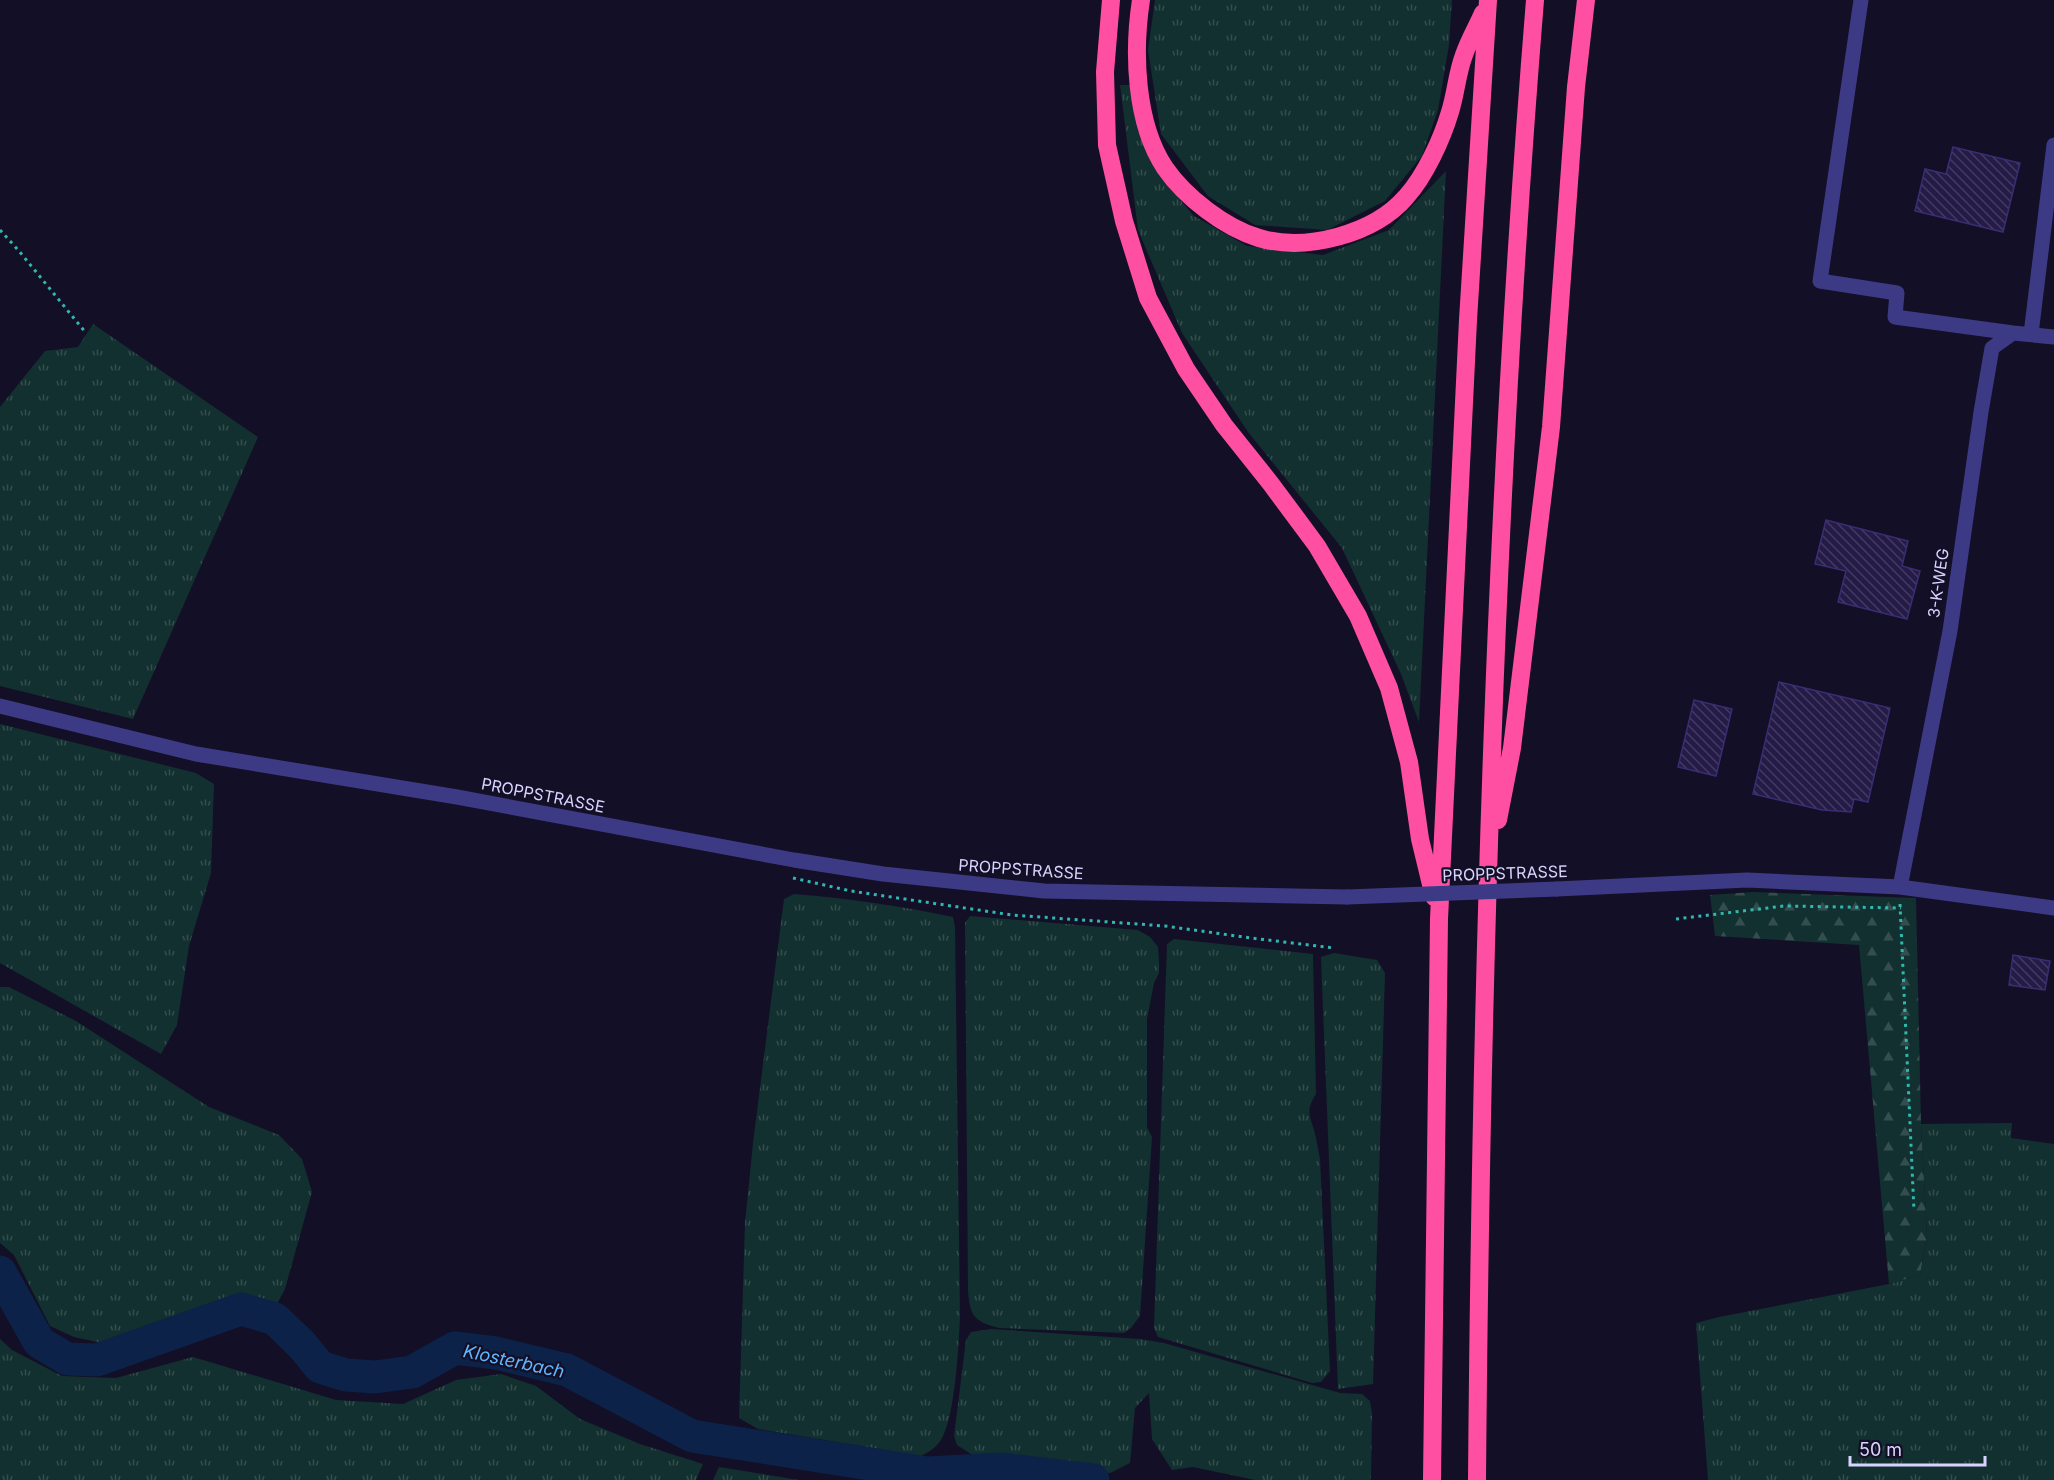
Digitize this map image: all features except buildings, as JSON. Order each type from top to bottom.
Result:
[{"type":"highway","points":[[1111,0],[1105,72],[1107,145],[1124,221],[1148,298],[1186,369],[1224,425],[1317,546],[1358,616],[1389,688],[1401,730],[1409,762],[1420,839],[1439,920]]},
{"type":"highway","points":[[1142,0],[1137,72],[1147,129],[1165,168],[1192,198],[1223,221],[1259,238],[1298,243],[1336,237],[1374,223],[1406,197],[1427,166],[1450,113],[1463,56],[1488,1]]},
{"type":"highway","points":[[1477,1480],[1479,1243],[1487,872],[1496,613],[1512,321],[1535,0]]},
{"type":"highway","points":[[1487,872],[1512,748],[1551,427],[1576,87],[1586,0]]},
{"type":"highway","points":[[1432,1480],[1439,920],[1468,320],[1488,1]]},
{"type":"street","points":[[1861,0],[1820,282],[1897,292],[1894,317],[2054,337]]},
{"type":"street","points":[[2031,333],[2054,144]]},
{"type":"street","name":"3-K-WEG","points":[[1900,887],[1950,631],[1992,348],[2013,333]]},
{"type":"street","name":"PROPPSTRASSE","points":[[0,706],[196,754],[458,797],[794,860],[965,884],[1044,891],[1347,897],[1747,880],[1900,887],[2054,908]]},
{"type":"path","points":[[0,230],[87,333]]},
{"type":"path","points":[[788,877],[851,891],[1012,915],[1165,926],[1334,948]]},
{"type":"path","points":[[1900,887],[1914,1211]]},
{"type":"path","points":[[1676,920],[1784,906],[1901,908]]},
{"type":"green space","points":[[1155,0],[1452,0],[1449,45],[1438,110],[1422,156],[1385,201],[1327,230],[1255,225],[1208,196],[1161,134],[1148,50]]},
{"type":"green space","points":[[1120,85],[1133,85],[1166,183],[1194,216],[1247,246],[1323,255],[1389,230],[1446,171],[1419,722],[1401,674],[1342,548],[1248,432],[1182,333],[1138,230]]},
{"type":"green space","points":[[93,324],[258,437],[133,719],[0,686],[0,407],[45,351],[78,347]]},
{"type":"green space","points":[[0,724],[196,773],[214,784],[211,873],[189,946],[177,1025],[161,1054],[0,963]]},
{"type":"green space","points":[[1753,892],[1916,898],[1921,1124],[1927,1236],[1920,1275],[1889,1284],[1859,945],[1715,936],[1710,895]]},
{"type":"green space","points":[[794,894],[874,903],[953,917],[955,927],[959,1343],[956,1379],[946,1428],[938,1444],[921,1456],[758,1429],[739,1418],[745,1223],[753,1143],[784,899]]},
{"type":"green space","points":[[970,916],[1138,930],[1150,937],[1158,947],[1159,973],[1154,983],[1147,1019],[1147,1127],[1152,1137],[1140,1316],[1124,1333],[999,1328],[984,1323],[972,1312],[968,1290],[965,923]]},
{"type":"green space","points":[[1174,939],[1313,954],[1316,1094],[1309,1112],[1320,1159],[1330,1371],[1321,1382],[1312,1383],[1158,1337],[1154,1328],[1167,944]]},
{"type":"green space","points":[[1334,953],[1377,960],[1385,973],[1373,1384],[1338,1389],[1321,957]]},
{"type":"green space","points":[[0,987],[9,987],[76,1021],[209,1107],[279,1135],[302,1159],[312,1192],[285,1289],[276,1306],[222,1299],[102,1343],[74,1337],[50,1326],[14,1255],[0,1243]]},
{"type":"green space","points":[[2012,1123],[2011,1138],[2054,1144],[2054,1480],[1708,1480],[1696,1323],[1889,1284],[1920,1275],[1927,1236],[1921,1124]]},
{"type":"green space","points":[[991,1329],[1140,1339],[1164,1343],[1340,1393],[1362,1394],[1370,1401],[1372,1413],[1371,1480],[1255,1480],[1193,1467],[1172,1470],[1152,1439],[1149,1393],[1135,1408],[1130,1463],[1110,1473],[994,1461],[974,1456],[957,1445],[954,1436],[966,1340],[971,1332]]},
{"type":"green space","points":[[0,1339],[12,1350],[62,1376],[116,1378],[193,1357],[336,1400],[403,1404],[456,1380],[501,1374],[536,1386],[580,1419],[640,1444],[703,1464],[696,1480],[0,1480]]},
{"type":"green space","points":[[719,1467],[799,1480],[713,1480]]},
{"type":"waterway","name":"Klosterbach","points":[[0,1272],[39,1342],[67,1359],[97,1360],[241,1309],[275,1319],[302,1345],[320,1367],[346,1375],[375,1377],[412,1372],[455,1348],[496,1353],[567,1370],[692,1436],[927,1473],[1001,1469],[1093,1480]]}]
